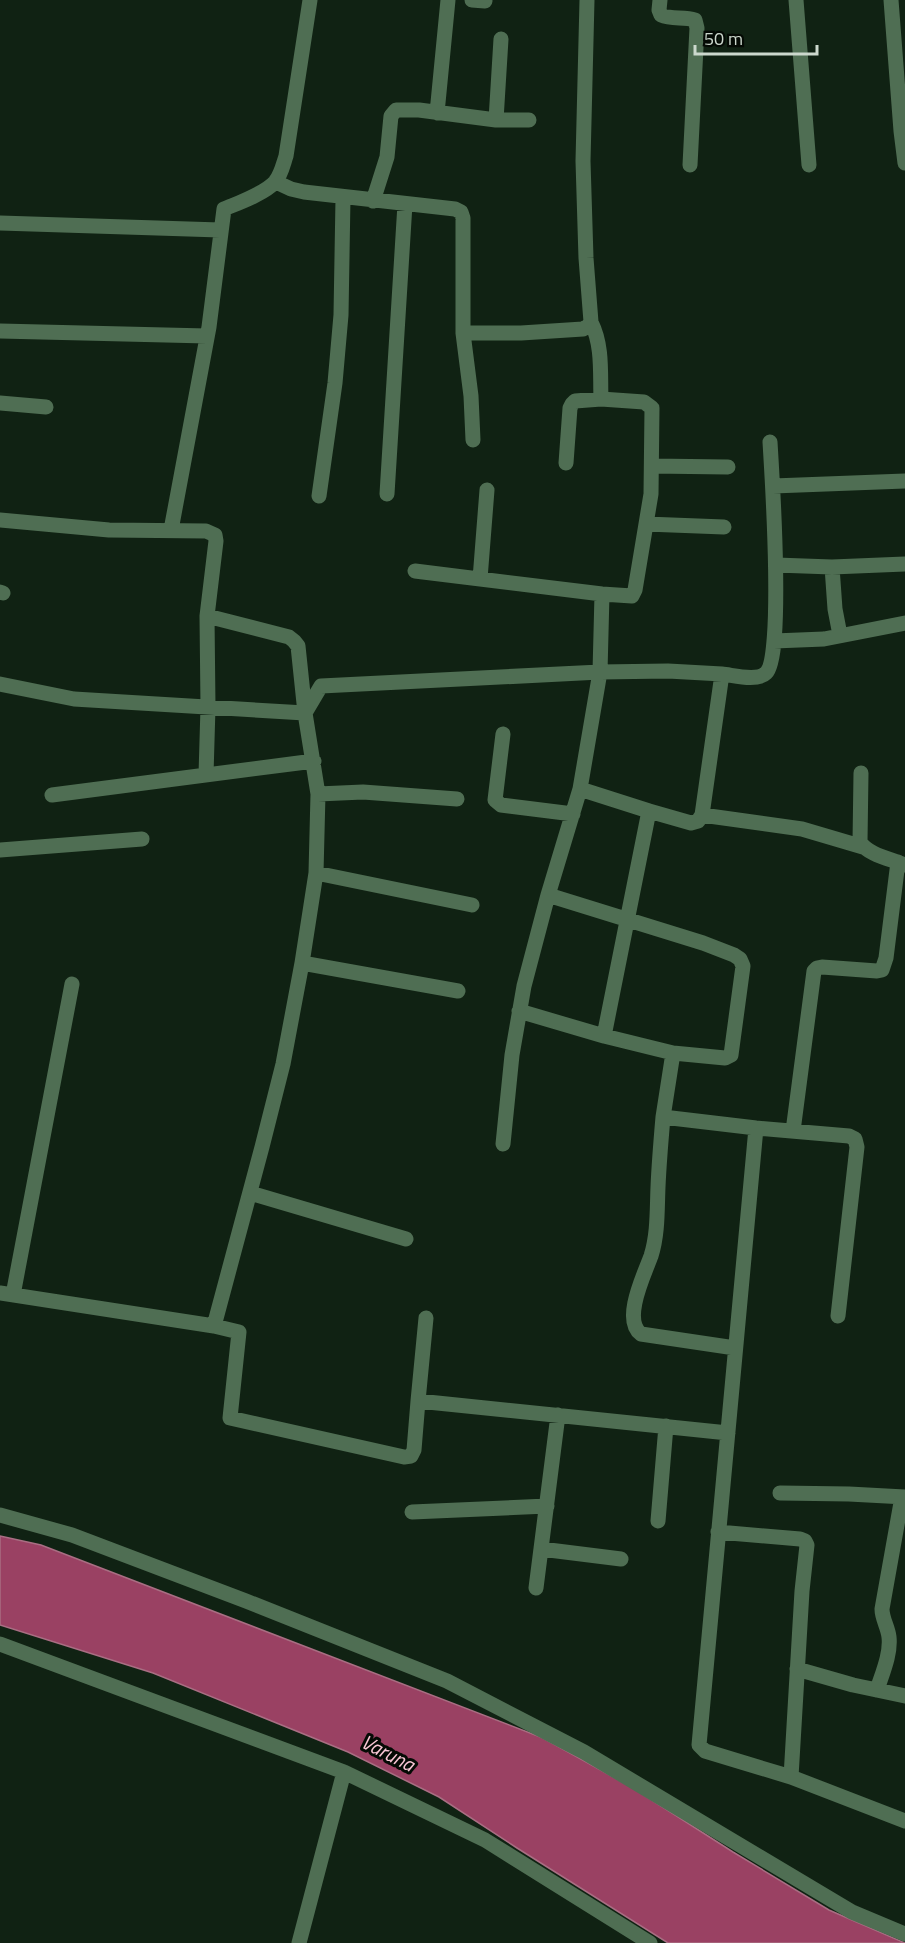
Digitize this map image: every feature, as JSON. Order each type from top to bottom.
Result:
[{"type":"street","points":[[171,530],[207,336],[224,210],[268,188],[276,182],[282,170],[310,0]]},
{"type":"street","points":[[437,113],[447,0]]},
{"type":"street","points":[[472,0],[485,1]]},
{"type":"street","points":[[587,0],[583,161],[585,247],[591,322],[600,348],[601,399]]},
{"type":"street","points":[[660,0],[661,15],[668,18],[689,18],[694,20],[696,28],[690,165]]},
{"type":"street","points":[[796,0],[809,165]]},
{"type":"street","points":[[891,0],[905,163]]},
{"type":"street","points":[[496,120],[501,39]]},
{"type":"street","points":[[373,201],[387,157],[393,112],[400,109],[496,120],[529,120]]},
{"type":"street","points":[[276,182],[304,192],[456,209],[461,212],[463,218],[463,333],[471,396],[473,440]]},
{"type":"street","points":[[319,496],[335,383],[341,315],[343,198]]},
{"type":"street","points":[[387,494],[405,204]]},
{"type":"street","points":[[0,223],[220,230]]},
{"type":"street","points":[[463,333],[522,333],[583,329],[591,322]]},
{"type":"street","points":[[0,331],[207,336]]},
{"type":"street","points":[[415,571],[632,596],[651,494],[652,408],[649,403],[601,399],[575,401],[572,404],[566,463]]},
{"type":"street","points":[[0,403],[46,407]]},
{"type":"street","points":[[305,713],[321,686],[600,672],[668,671],[763,676],[772,664],[774,641],[776,565],[770,442]]},
{"type":"street","points":[[652,466],[728,467]]},
{"type":"street","points":[[772,486],[905,481]]},
{"type":"street","points":[[480,579],[487,490]]},
{"type":"street","points":[[0,520],[109,530],[212,532],[216,538],[207,616],[206,775]]},
{"type":"street","points":[[646,524],[724,527]]},
{"type":"street","points":[[776,565],[832,567],[905,564]]},
{"type":"street","points":[[832,567],[835,609],[840,635]]},
{"type":"street","points":[[503,1144],[512,1055],[524,986],[580,789],[600,672],[602,594]]},
{"type":"street","points":[[207,616],[289,637],[294,641],[300,654],[305,713],[318,794],[316,873],[283,1064],[214,1326]]},
{"type":"street","points":[[774,641],[824,639],[905,623]]},
{"type":"street","points":[[580,789],[649,812],[691,823],[698,821],[702,815],[722,674]]},
{"type":"street","points":[[0,684],[74,699],[305,713]]},
{"type":"street","points":[[503,734],[495,800],[501,805],[573,814]]},
{"type":"street","points":[[52,795],[314,761]]},
{"type":"street","points":[[861,773],[859,837],[863,847]]},
{"type":"street","points":[[318,794],[363,792],[457,799]]},
{"type":"street","points":[[604,1036],[649,812]]},
{"type":"street","points":[[702,815],[802,829],[863,847],[902,863],[882,970],[822,967],[814,971],[793,1131]]},
{"type":"street","points":[[0,850],[142,839]]},
{"type":"street","points":[[316,873],[472,905]]},
{"type":"street","points":[[519,1011],[673,1053],[725,1058],[731,1055],[743,966],[740,959],[626,918],[548,895]]},
{"type":"street","points":[[302,963],[458,992]]},
{"type":"street","points":[[72,984],[6,1294],[214,1326],[239,1332],[230,1418],[404,1457],[411,1456],[414,1450],[426,1318]]},
{"type":"street","points":[[673,1053],[663,1117],[656,1234],[638,1293],[633,1323],[635,1330],[641,1334],[735,1348]]},
{"type":"street","points":[[663,1117],[849,1136],[855,1139],[857,1148],[838,1316]]},
{"type":"street","points":[[756,1128],[699,1745],[705,1751],[791,1777],[905,1821]]},
{"type":"street","points":[[250,1193],[406,1239]]},
{"type":"street","points":[[418,1401],[728,1433]]},
{"type":"street","points":[[536,1588],[558,1415]]},
{"type":"street","points":[[658,1521],[666,1426]]},
{"type":"street","points":[[780,1493],[903,1497],[882,1609],[882,1616],[890,1639],[889,1649],[877,1690]]},
{"type":"street","points":[[412,1512],[547,1506]]},
{"type":"street","points":[[0,1515],[83,1539],[447,1681],[593,1757],[852,1912],[905,1934]]},
{"type":"street","points":[[718,1532],[805,1541],[807,1550],[802,1590],[791,1777]]},
{"type":"street","points":[[541,1549],[621,1559]]},
{"type":"street","points":[[0,1644],[344,1772],[485,1840],[650,1943]]},
{"type":"street","points":[[797,1669],[853,1685],[905,1696]]},
{"type":"street","points":[[299,1943],[344,1772]]},
{"type":"water","name":"Varuna","points":[[0,1536],[41,1545],[543,1738],[633,1788],[829,1910],[905,1943],[668,1943],[439,1797],[348,1752],[153,1673],[0,1625]]}]
